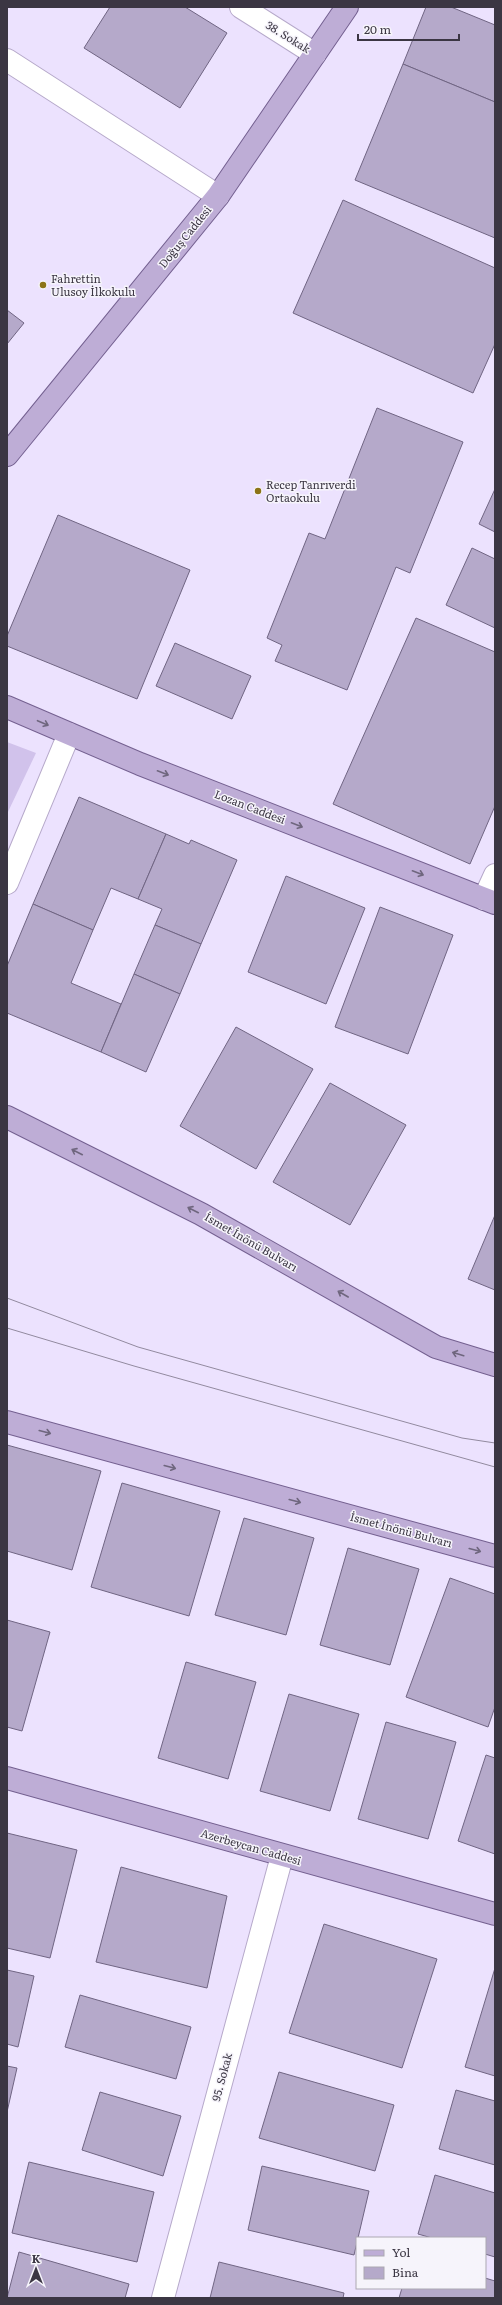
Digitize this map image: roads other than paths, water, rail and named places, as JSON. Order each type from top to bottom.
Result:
[{"type":"main road","name":"Doğuş Caddesi","points":[[7,455],[218,196],[347,7]]},
{"type":"main road","name":"Lozan Caddesi","points":[[7,707],[147,767],[490,901]]},
{"type":"main road","name":"İsmet İnönü Bulvarı","points":[[7,1117],[201,1214],[436,1347],[495,1365]]},
{"type":"main road","name":"İsmet İnönü Bulvarı","points":[[7,1422],[495,1556]]},
{"type":"main road","name":"Azerbeycan Caddesi","points":[[7,1778],[282,1856],[495,1914]]},
{"type":"street","name":"38. Sokak","points":[[241,7],[315,54]]},
{"type":"street","points":[[7,60],[218,196]]},
{"type":"street","points":[[7,883],[69,734]]},
{"type":"street","points":[[490,901],[495,875]]},
{"type":"street","name":"95. Sokak","points":[[163,2298],[282,1856]]},
{"type":"tram line","points":[[7,1298],[138,1347],[462,1438],[495,1443]]},
{"type":"tram line","points":[[7,1328],[134,1366],[495,1467]]},
{"type":"place","name":"Fahrettin Ulusoy İlkokulu","points":[[43,285]]},
{"type":"place","name":"Recep Tanrıverdi Ortaokulu","points":[[258,491]]}]
